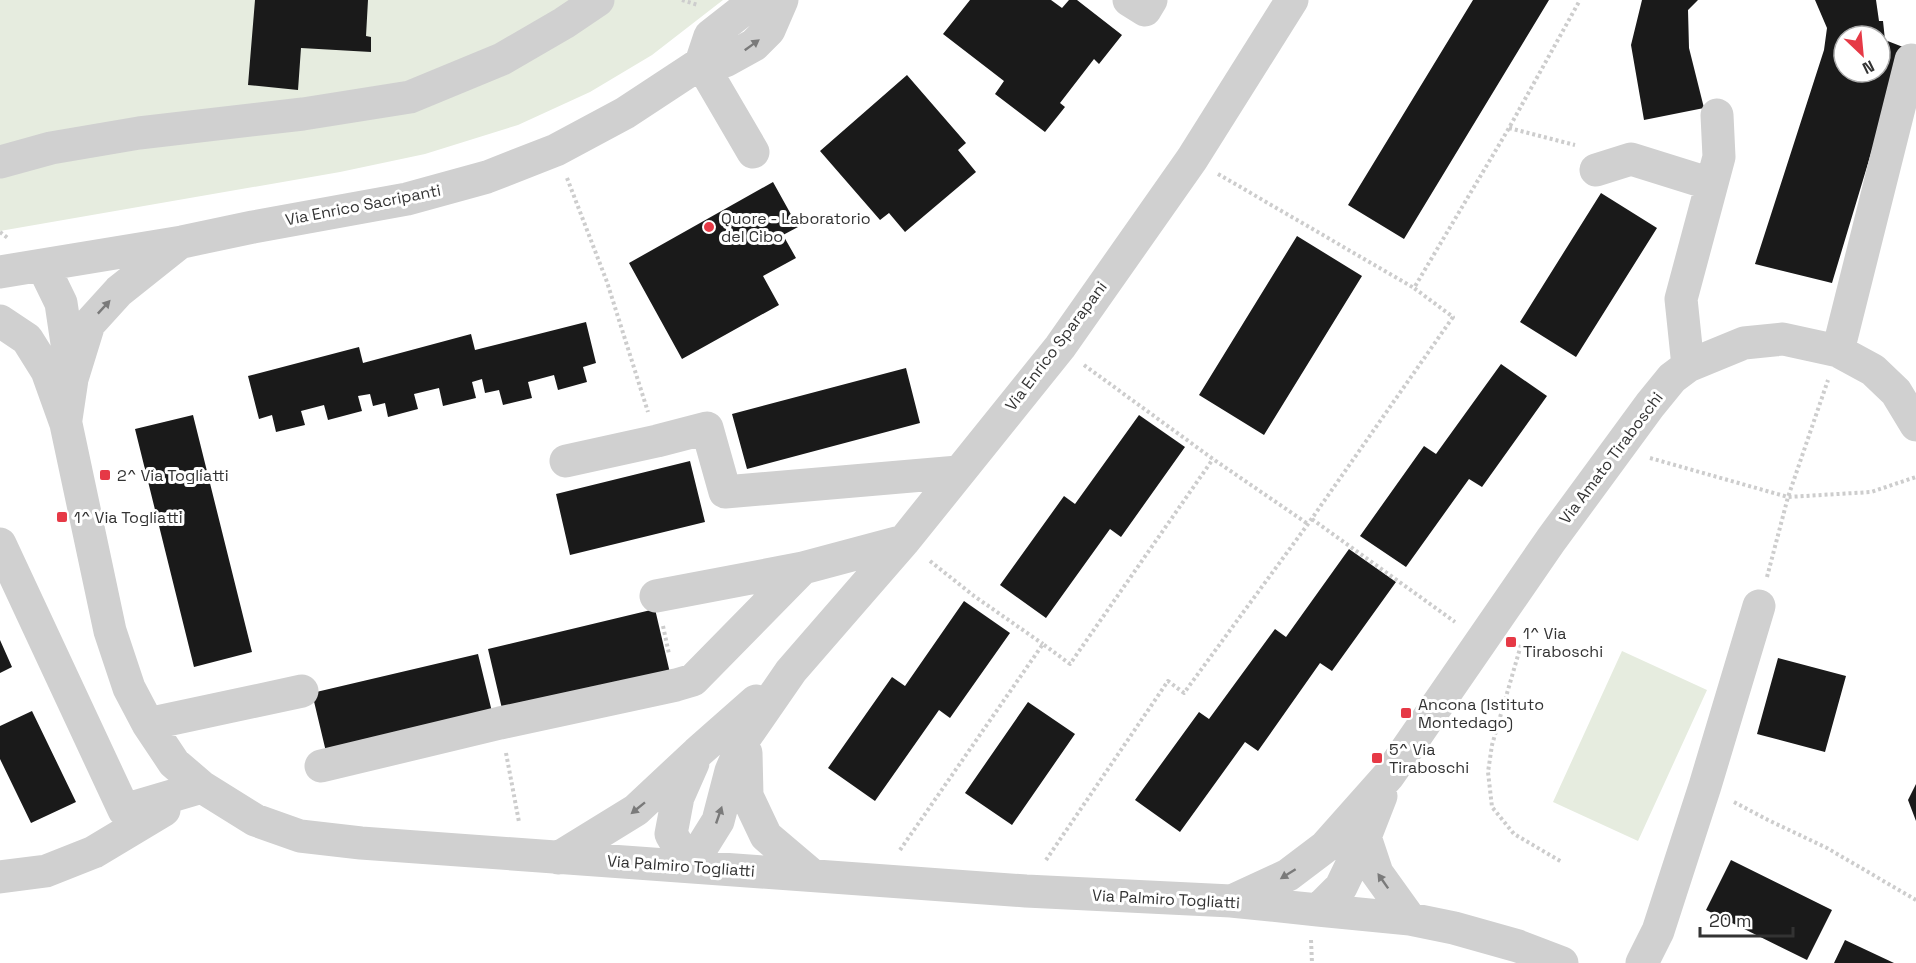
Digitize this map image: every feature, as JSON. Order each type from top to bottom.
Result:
[{"type":"street","points":[[0,162],[51,148],[138,133],[303,114],[410,97],[502,59],[598,0]]},
{"type":"street","points":[[753,152],[701,63],[710,36],[752,3],[764,0]]},
{"type":"street","name":"Via Enrico Sacripanti","points":[[0,272],[182,242],[407,199],[487,177],[556,150],[625,113],[701,63],[726,61],[754,45],[769,30],[782,0]]},
{"type":"street","points":[[1129,0],[1145,10],[1151,0]]},
{"type":"street","name":"Via Enrico Sparapani","points":[[698,753],[678,797],[671,834],[690,866],[718,821],[731,771],[746,735],[791,670],[904,541],[1060,347],[1192,159],[1292,0]]},
{"type":"street","points":[[1838,351],[1911,60],[1916,61]]},
{"type":"street","points":[[1688,366],[1681,299],[1719,157],[1717,115]]},
{"type":"street","points":[[1596,170],[1631,159],[1711,184]]},
{"type":"street","points":[[60,375],[89,324],[119,291],[182,242]]},
{"type":"street","name":"Via Palmiro Togliatti","points":[[43,266],[66,424],[110,632],[129,688],[148,724],[174,763],[201,787],[255,820],[300,836],[361,843],[1026,891],[1231,902],[1410,919],[1518,945],[1562,963]]},
{"type":"street","name":"Via Palmiro Togliatti","points":[[0,321],[27,339],[60,375]]},
{"type":"street","name":"Via Amato Tiraboschi","points":[[1231,902],[1288,876],[1325,847],[1389,774],[1551,540],[1618,448],[1672,378],[1688,366],[1744,343],[1783,339],[1838,351],[1873,370],[1896,392],[1916,425]]},
{"type":"street","points":[[566,461],[707,428],[725,492],[958,472]]},
{"type":"street","points":[[656,596],[803,568],[904,541]]},
{"type":"street","points":[[0,544],[124,810],[201,787]]},
{"type":"street","points":[[321,766],[500,723],[676,686],[693,680],[803,568]]},
{"type":"street","points":[[1642,963],[1658,931],[1705,786],[1759,606]]},
{"type":"street","name":"Via Enrico Sparapani","points":[[558,858],[636,810],[791,670]]},
{"type":"street","points":[[148,724],[302,691]]},
{"type":"street","points":[[746,735],[747,796],[766,836],[812,876]]},
{"type":"street","name":"Via Amato Tiraboschi","points":[[1318,910],[1341,887],[1365,837],[1389,774]]},
{"type":"street","points":[[0,877],[46,871],[94,852],[201,787]]},
{"type":"street","points":[[1365,837],[1377,873],[1410,919]]},
{"type":"street","points":[[1318,910],[1325,847]]},
{"type":"path","points":[[1414,288],[1509,128],[1580,0]]},
{"type":"path","points":[[1509,128],[1575,145]]},
{"type":"path","points":[[556,150],[607,282],[657,441]]},
{"type":"path","points":[[1026,891],[1168,681],[1184,693],[1312,519],[1453,317],[1414,288],[1192,159]]},
{"type":"path","points":[[1060,347],[1213,459],[1308,524]]},
{"type":"path","points":[[1759,606],[1788,497],[1838,351]]},
{"type":"path","points":[[1618,448],[1788,497],[1871,492],[1916,477]]},
{"type":"path","points":[[904,541],[974,596],[1070,664],[1213,459]]},
{"type":"path","points":[[1312,519],[1483,641]]},
{"type":"path","points":[[656,596],[676,686]]},
{"type":"path","points":[[1521,642],[1492,745],[1488,772],[1492,807],[1514,834],[1562,862]]},
{"type":"path","points":[[879,880],[1043,644]]},
{"type":"path","points":[[500,723],[526,854]]},
{"type":"path","points":[[1705,786],[1827,848],[1916,900]]},
{"type":"shaded area","points":[[0,0],[723,0],[652,55],[590,92],[518,125],[425,154],[340,172],[0,231]]},
{"type":"shaded area","points":[[1622,651],[1707,690],[1638,841],[1553,802]]},
{"type":"building","points":[[255,0],[368,0],[366,36],[371,37],[371,52],[301,48],[298,90],[248,85]]},
{"type":"building","points":[[970,0],[1051,0],[1062,8],[1069,0],[1077,0],[1122,35],[1099,64],[1094,59],[1060,103],[1065,107],[1045,132],[995,94],[1004,81],[943,34]]},
{"type":"building","points":[[1473,0],[1549,0],[1404,239],[1348,205]]},
{"type":"building","points":[[1642,0],[1698,0],[1688,10],[1689,48],[1704,108],[1644,120],[1631,45]]},
{"type":"building","points":[[1815,0],[1876,0],[1879,21],[1883,21],[1883,24],[1832,24],[1832,84],[1892,84],[1832,283],[1755,264],[1824,50],[1827,28]]},
{"type":"building","points":[[1892,43],[1903,47],[1892,84]]},
{"type":"building","points":[[907,75],[966,143],[958,150],[976,172],[905,232],[889,213],[880,220],[820,151]]},
{"type":"building","points":[[773,182],[798,227],[783,235],[796,258],[763,276],[779,305],[682,359],[629,263]]},
{"type":"building","points":[[1601,193],[1657,228],[1576,357],[1520,322]]},
{"type":"building","points":[[1297,236],[1362,276],[1264,435],[1199,395]]},
{"type":"building","points":[[586,322],[596,363],[583,367],[587,382],[558,390],[554,375],[528,382],[532,398],[503,405],[499,390],[485,393],[482,379],[472,382],[476,398],[443,406],[439,388],[414,394],[418,409],[388,417],[385,403],[373,406],[370,394],[358,396],[362,411],[328,420],[324,405],[301,411],[305,425],[276,432],[272,415],[259,419],[248,376],[359,347],[363,363],[471,334],[475,350]]},
{"type":"building","points":[[1501,364],[1547,396],[1482,487],[1469,479],[1406,567],[1360,536],[1424,446],[1436,454]]},
{"type":"building","points":[[906,368],[920,423],[747,469],[732,414]]},
{"type":"building","points":[[193,415],[252,652],[194,667],[135,429]]},
{"type":"building","points":[[1139,415],[1185,447],[1121,537],[1110,529],[1046,618],[1000,585],[1064,496],[1075,504]]},
{"type":"building","points":[[690,461],[705,522],[570,555],[556,494]]},
{"type":"building","points":[[1349,549],[1396,582],[1332,671],[1320,663],[1258,751],[1245,742],[1180,832],[1135,800],[1199,712],[1209,719],[1275,629],[1286,637]]},
{"type":"building","points":[[964,601],[1010,633],[950,718],[939,710],[875,801],[828,768],[892,677],[905,686]]},
{"type":"building","points":[[655,609],[670,673],[503,713],[488,649]]},
{"type":"building","points":[[0,640],[12,667],[0,673]]},
{"type":"building","points":[[478,654],[493,716],[327,756],[312,693]]},
{"type":"building","points":[[1778,658],[1846,676],[1825,752],[1757,734]]},
{"type":"building","points":[[1028,702],[1075,734],[1012,825],[965,793]]},
{"type":"building","points":[[32,711],[76,802],[31,823],[0,759],[0,726]]},
{"type":"building","points":[[1916,784],[1916,821],[1908,800]]},
{"type":"building","points":[[1731,860],[1832,910],[1807,960],[1706,910]]},
{"type":"building","points":[[1845,940],[1894,963],[1834,963]]},
{"type":"place","name":"Quore - Laboratorio del Cibo","points":[[709,227]]},
{"type":"place","name":"2^ Via Togliatti","points":[[105,475]]},
{"type":"place","name":"1^ Via Togliatti","points":[[62,517]]},
{"type":"place","name":"1^ Via Tiraboschi","points":[[1511,642]]},
{"type":"place","name":"Ancona (Istituto Montedago)","points":[[1406,713]]},
{"type":"place","name":"5^ Via Tiraboschi","points":[[1377,758]]}]
